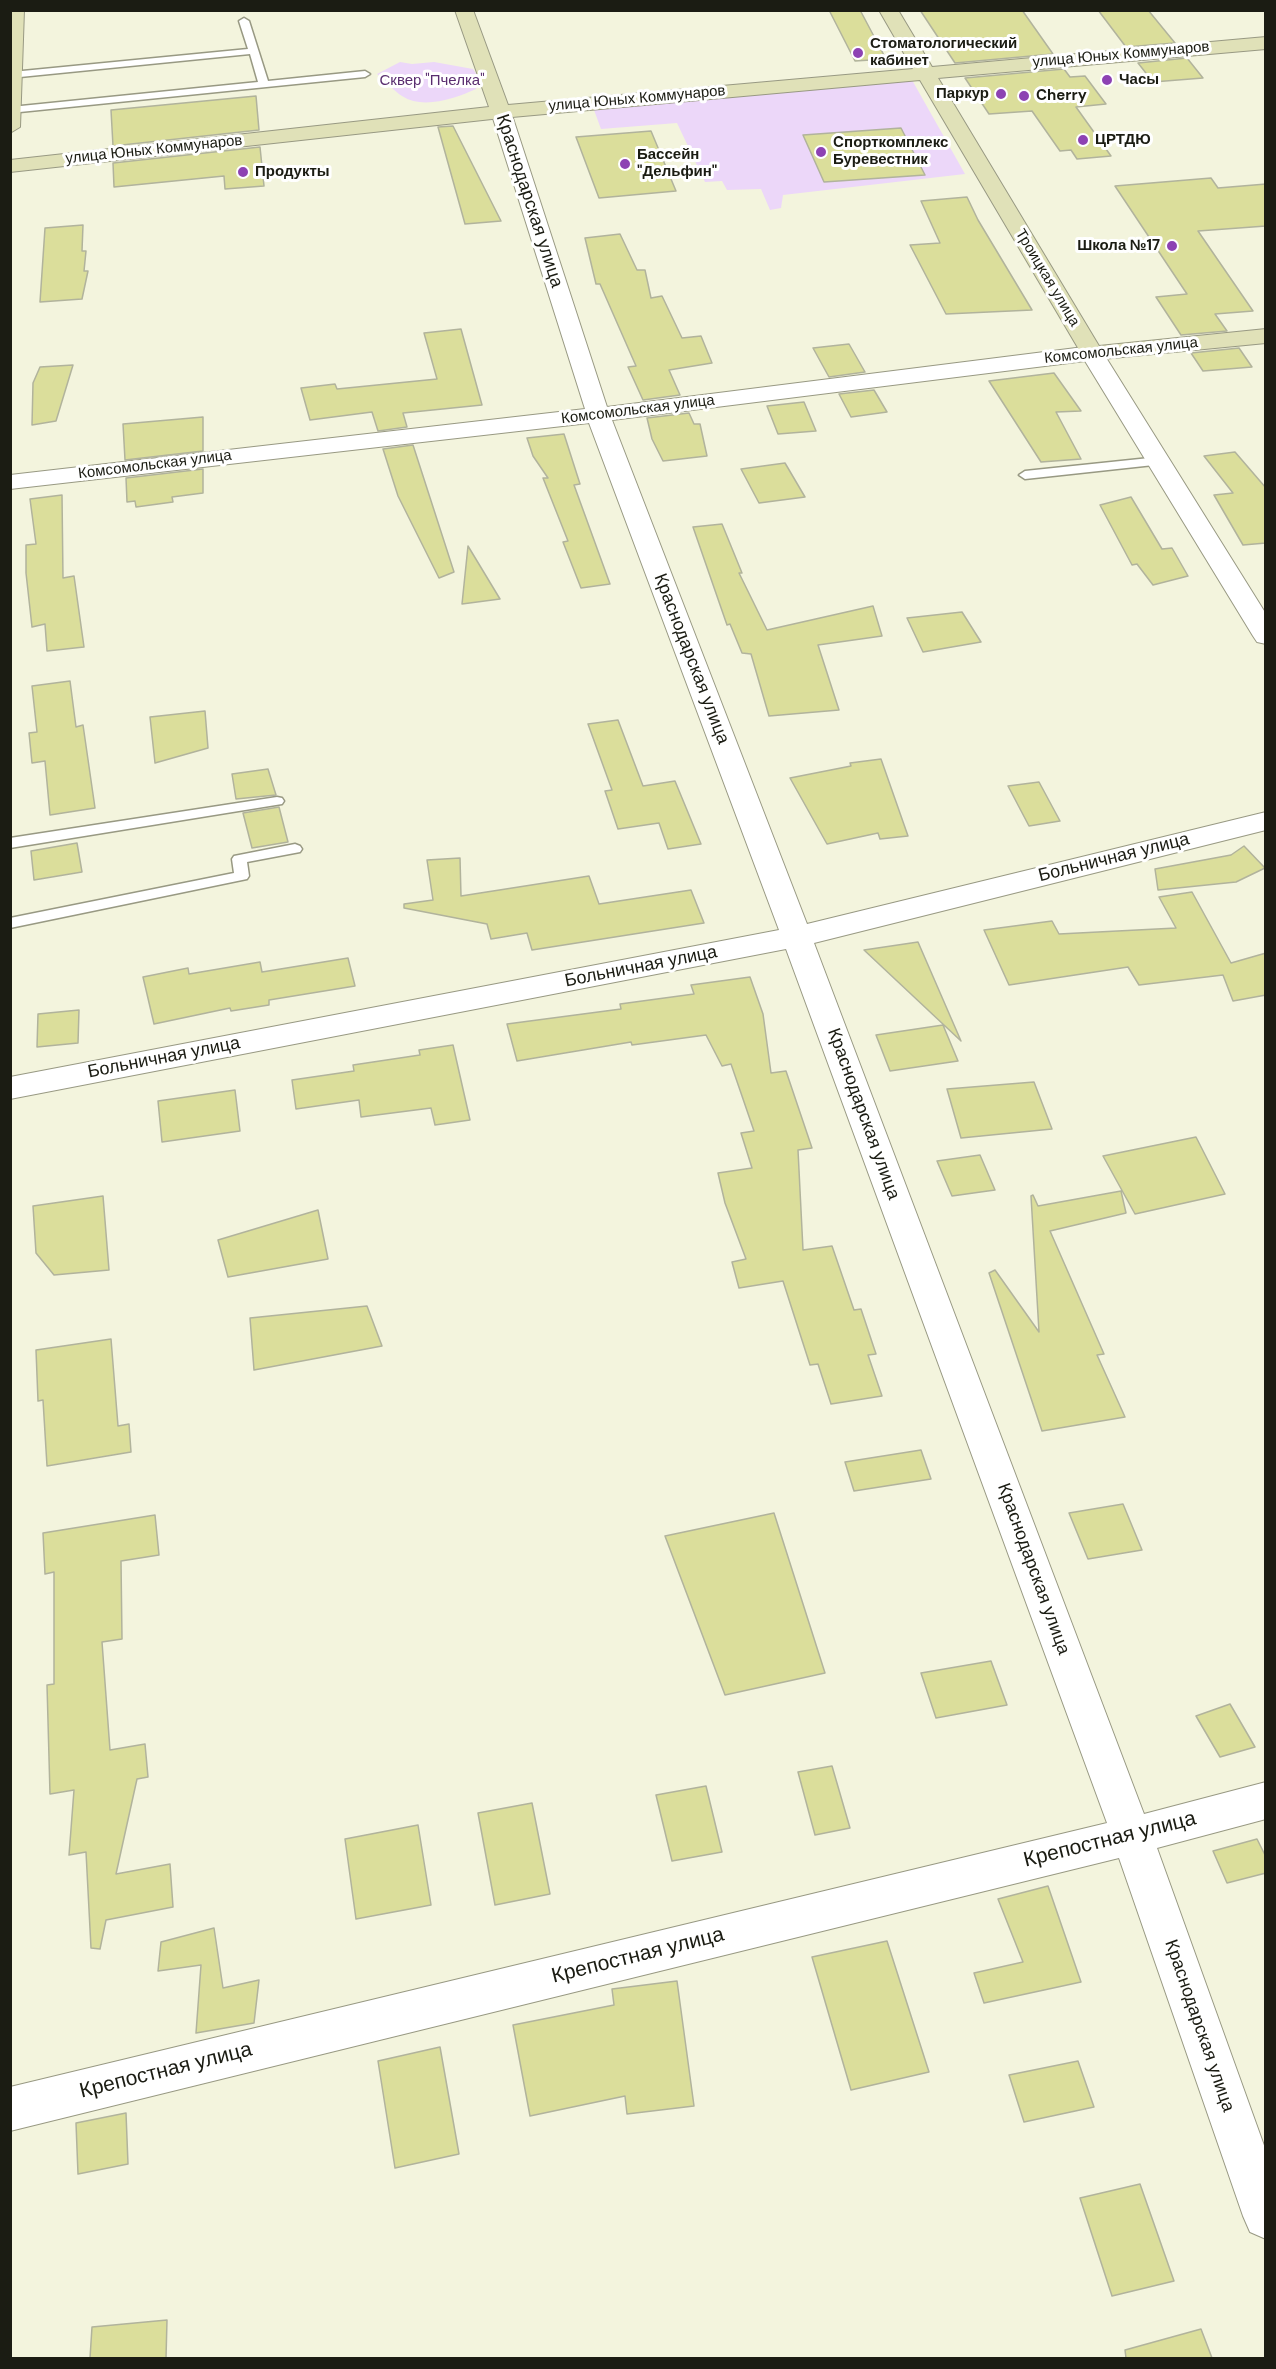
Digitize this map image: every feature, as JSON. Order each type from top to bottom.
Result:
[{"type":"street","points":[[10,127],[15,10]]},
{"type":"street","name":"Краснодарская улица","points":[[464,10],[501,112],[598,415],[797,938],[1132,1836],[1266,2216]]},
{"type":"street","name":"Троицкая улица","points":[[888,10],[1092,353],[1266,636]]},
{"type":"street","name":"улица Юных Коммунаров","points":[[10,166],[501,112],[1266,42]]},
{"type":"street","name":"Комсомольская улица","points":[[10,482],[598,415],[1092,353],[1266,336]]},
{"type":"street","name":"Больничная улица","points":[[10,1088],[797,938],[1266,820]]},
{"type":"street","name":"Крепостная улица","points":[[10,2109],[1132,1836],[1266,1800]]},
{"type":"lane","points":[[244,21],[264,85]]},
{"type":"lane","points":[[12,75],[254,51]]},
{"type":"lane","points":[[11,110],[365,74]]},
{"type":"lane","points":[[1024,475],[1159,461]]},
{"type":"lane","points":[[10,843],[277,801]]},
{"type":"lane","points":[[10,923],[242,876],[239,859],[295,849]]},
{"type":"green space","name":"Сквер \"Пчелка\"","points":[[400,62],[412,64],[434,62],[473,69],[479,78],[476,89],[439,101],[410,100],[399,94],[377,74]]},
{"type":"green space","name":"Cпорткомплекс Буревестник","points":[[912,80],[965,174],[783,195],[781,208],[770,210],[761,189],[727,190],[722,181],[705,182],[677,123],[601,129],[594,110]]},
{"type":"building","points":[[829,10],[860,10],[886,59],[855,61]]},
{"type":"building","points":[[920,10],[1022,10],[1053,54],[955,63]]},
{"type":"building","points":[[1098,10],[1148,10],[1175,43],[1126,47]]},
{"type":"building","points":[[1187,58],[1203,78],[1153,82],[1138,63]]},
{"type":"building","points":[[1064,69],[1070,77],[1085,76],[1106,104],[1076,107],[1111,156],[1077,159],[1071,150],[1060,151],[1032,111],[989,114],[965,78]]},
{"type":"building","points":[[256,96],[259,130],[113,146],[111,110]]},
{"type":"building","points":[[453,126],[501,221],[465,224],[438,127]]},
{"type":"building","points":[[901,128],[925,175],[824,182],[803,135]]},
{"type":"building","name":"Бассейн \"Дельфин\"","points":[[651,131],[676,191],[599,198],[576,137]]},
{"type":"building","points":[[260,147],[264,186],[225,189],[224,176],[114,187],[113,163]]},
{"type":"building","points":[[1211,178],[1218,188],[1266,184],[1266,226],[1198,231],[1253,311],[1215,314],[1227,331],[1181,335],[1156,297],[1187,294],[1115,186]]},
{"type":"building","points":[[967,197],[978,220],[1032,310],[946,314],[910,245],[940,243],[921,201]]},
{"type":"building","points":[[83,225],[82,251],[86,251],[84,271],[88,271],[82,299],[40,302],[45,228]]},
{"type":"building","points":[[620,234],[637,270],[645,270],[651,298],[662,296],[682,338],[701,336],[712,363],[669,370],[680,395],[643,400],[628,367],[636,366],[600,284],[596,284],[585,238]]},
{"type":"building","points":[[461,329],[482,405],[403,413],[407,427],[378,431],[372,412],[310,420],[301,388],[335,384],[337,389],[437,379],[424,333]]},
{"type":"building","points":[[849,344],[865,372],[829,377],[813,348]]},
{"type":"building","points":[[1239,348],[1252,367],[1203,371],[1191,353]]},
{"type":"building","points":[[73,365],[56,421],[32,425],[33,383],[40,367]]},
{"type":"building","points":[[1054,373],[1081,411],[1056,412],[1081,459],[1041,462],[989,381]]},
{"type":"building","points":[[874,390],[887,412],[851,417],[839,394]]},
{"type":"building","points":[[804,402],[816,431],[778,434],[767,406]]},
{"type":"building","points":[[689,413],[694,424],[700,424],[707,456],[663,461],[652,439],[647,418]]},
{"type":"building","points":[[203,417],[203,451],[125,460],[123,424]]},
{"type":"building","points":[[564,434],[580,484],[574,485],[610,584],[581,588],[563,542],[568,541],[543,478],[548,478],[533,456],[527,438]]},
{"type":"building","points":[[413,445],[454,572],[439,578],[398,496],[383,449]]},
{"type":"building","points":[[1235,452],[1266,488],[1266,543],[1243,545],[1214,495],[1233,493],[1204,456]]},
{"type":"building","points":[[785,463],[805,497],[759,503],[741,469]]},
{"type":"building","points":[[203,469],[203,493],[172,497],[173,502],[136,507],[135,501],[127,502],[126,478]]},
{"type":"building","points":[[62,495],[63,578],[74,576],[84,647],[47,651],[45,624],[32,627],[26,573],[26,545],[36,544],[30,499]]},
{"type":"building","points":[[1131,497],[1162,549],[1172,548],[1188,576],[1153,585],[1137,564],[1132,565],[1100,505]]},
{"type":"building","points":[[722,524],[742,573],[739,573],[767,630],[873,606],[882,636],[818,645],[839,710],[769,716],[751,654],[742,653],[730,624],[727,625],[693,527]]},
{"type":"building","points":[[468,546],[500,599],[462,604]]},
{"type":"building","points":[[962,612],[981,642],[923,652],[907,618]]},
{"type":"building","points":[[70,681],[76,727],[83,725],[95,808],[50,815],[45,761],[32,763],[29,733],[37,732],[32,686]]},
{"type":"building","points":[[205,711],[208,748],[155,763],[150,717]]},
{"type":"building","points":[[618,720],[643,786],[675,781],[701,844],[668,849],[659,823],[618,829],[605,791],[612,790],[588,724]]},
{"type":"building","points":[[881,759],[908,836],[880,839],[878,833],[827,844],[790,778],[851,766],[850,763]]},
{"type":"building","points":[[268,769],[276,795],[236,799],[232,774]]},
{"type":"building","points":[[1039,782],[1060,821],[1029,826],[1008,786]]},
{"type":"building","points":[[279,807],[288,842],[252,848],[243,813]]},
{"type":"building","points":[[77,843],[82,872],[34,880],[31,851]]},
{"type":"building","points":[[1244,846],[1265,868],[1236,882],[1158,890],[1155,869],[1231,855]]},
{"type":"building","points":[[460,858],[461,896],[589,876],[599,904],[691,890],[704,923],[532,950],[527,933],[491,939],[487,924],[404,908],[404,904],[433,900],[427,860]]},
{"type":"building","points":[[1192,892],[1231,963],[1266,953],[1266,995],[1233,1001],[1223,975],[1139,985],[1128,967],[1009,985],[984,930],[1052,921],[1059,934],[1176,928],[1159,897]]},
{"type":"building","points":[[918,942],[961,1041],[864,950]]},
{"type":"building","points":[[348,958],[355,986],[269,1000],[269,1005],[231,1011],[230,1008],[154,1024],[143,977],[188,968],[189,974],[260,962],[262,972]]},
{"type":"building","points":[[750,977],[763,1014],[771,1073],[786,1071],[812,1148],[798,1150],[803,1250],[832,1246],[854,1310],[861,1309],[876,1354],[868,1355],[882,1396],[831,1404],[818,1364],[810,1365],[783,1281],[739,1288],[732,1262],[746,1259],[725,1203],[718,1173],[752,1168],[741,1133],[754,1131],[731,1064],[722,1066],[706,1035],[632,1045],[631,1042],[517,1061],[507,1024],[621,1009],[620,1004],[694,994],[691,985]]},
{"type":"building","points":[[79,1010],[78,1043],[37,1047],[38,1014]]},
{"type":"building","points":[[943,1025],[958,1061],[890,1071],[876,1035]]},
{"type":"building","points":[[453,1045],[470,1120],[435,1125],[431,1108],[361,1117],[359,1100],[296,1109],[292,1080],[354,1071],[353,1065],[420,1055],[419,1050]]},
{"type":"building","points":[[1034,1082],[1052,1129],[961,1138],[947,1089]]},
{"type":"building","points":[[235,1090],[240,1131],[162,1142],[158,1101]]},
{"type":"building","points":[[1196,1137],[1225,1194],[1135,1214],[1103,1156]]},
{"type":"building","points":[[980,1155],[995,1190],[952,1196],[937,1161]]},
{"type":"building","points":[[1121,1191],[1126,1213],[1050,1231],[1104,1354],[1097,1355],[1125,1417],[1042,1431],[989,1273],[995,1270],[1039,1332],[1031,1196],[1033,1195],[1038,1206]]},
{"type":"building","points":[[103,1196],[109,1270],[54,1275],[36,1253],[33,1206]]},
{"type":"building","points":[[318,1210],[328,1259],[228,1277],[218,1240]]},
{"type":"building","points":[[367,1306],[382,1346],[254,1370],[250,1318]]},
{"type":"building","points":[[111,1339],[118,1426],[129,1424],[131,1452],[47,1466],[43,1400],[38,1401],[36,1350]]},
{"type":"building","points":[[921,1450],[931,1479],[854,1491],[845,1462]]},
{"type":"building","points":[[1123,1504],[1142,1550],[1088,1559],[1069,1513]]},
{"type":"building","points":[[774,1513],[825,1673],[725,1695],[665,1536]]},
{"type":"building","points":[[155,1515],[159,1555],[121,1561],[122,1639],[102,1642],[110,1750],[145,1744],[148,1777],[137,1779],[116,1874],[170,1864],[173,1907],[106,1920],[100,1949],[91,1948],[86,1852],[69,1855],[74,1790],[50,1794],[47,1685],[54,1684],[54,1572],[45,1574],[43,1533]]},
{"type":"building","points":[[991,1661],[1007,1705],[936,1718],[921,1673]]},
{"type":"building","points":[[1230,1704],[1255,1747],[1220,1757],[1196,1716]]},
{"type":"building","points":[[832,1766],[850,1828],[815,1835],[798,1772]]},
{"type":"building","points":[[706,1786],[722,1852],[672,1861],[656,1795]]},
{"type":"building","points":[[532,1803],[550,1894],[495,1905],[478,1813]]},
{"type":"building","points":[[418,1825],[431,1905],[356,1919],[345,1839]]},
{"type":"building","points":[[1257,1839],[1266,1857],[1266,1873],[1227,1883],[1213,1851]]},
{"type":"building","points":[[1048,1886],[1081,1982],[984,2003],[974,1973],[1023,1962],[998,1899]]},
{"type":"building","points":[[214,1928],[223,1988],[259,1980],[254,2023],[196,2033],[201,1965],[158,1971],[161,1942]]},
{"type":"building","points":[[887,1941],[929,2072],[851,2090],[812,1957]]},
{"type":"building","points":[[677,1981],[694,2106],[627,2114],[625,2096],[530,2116],[513,2025],[614,2005],[612,1989]]},
{"type":"building","points":[[440,2047],[459,2154],[395,2168],[378,2061]]},
{"type":"building","points":[[1078,2061],[1094,2107],[1024,2122],[1009,2075]]},
{"type":"building","points":[[126,2113],[128,2164],[78,2174],[76,2123]]},
{"type":"building","points":[[1140,2184],[1174,2281],[1112,2296],[1080,2198]]},
{"type":"building","points":[[167,2320],[166,2358],[90,2358],[92,2327]]},
{"type":"building","points":[[1201,2329],[1212,2358],[1126,2358],[1125,2350]]},
{"type":"place","name":"Стоматологический кабинет","points":[[858,53]]},
{"type":"place","name":"Часы","points":[[1107,80]]},
{"type":"place","name":"Паркур","points":[[1001,94]]},
{"type":"place","name":"Cherry","points":[[1024,96]]},
{"type":"place","name":"ЦРТДЮ","points":[[1083,140]]},
{"type":"place","name":"Cпорткомплекс Буревестник","points":[[821,152]]},
{"type":"place","name":"Бассейн \"Дельфин\"","points":[[625,164]]},
{"type":"place","name":"Продукты","points":[[243,172]]},
{"type":"place","name":"Школа №17","points":[[1172,246]]}]
